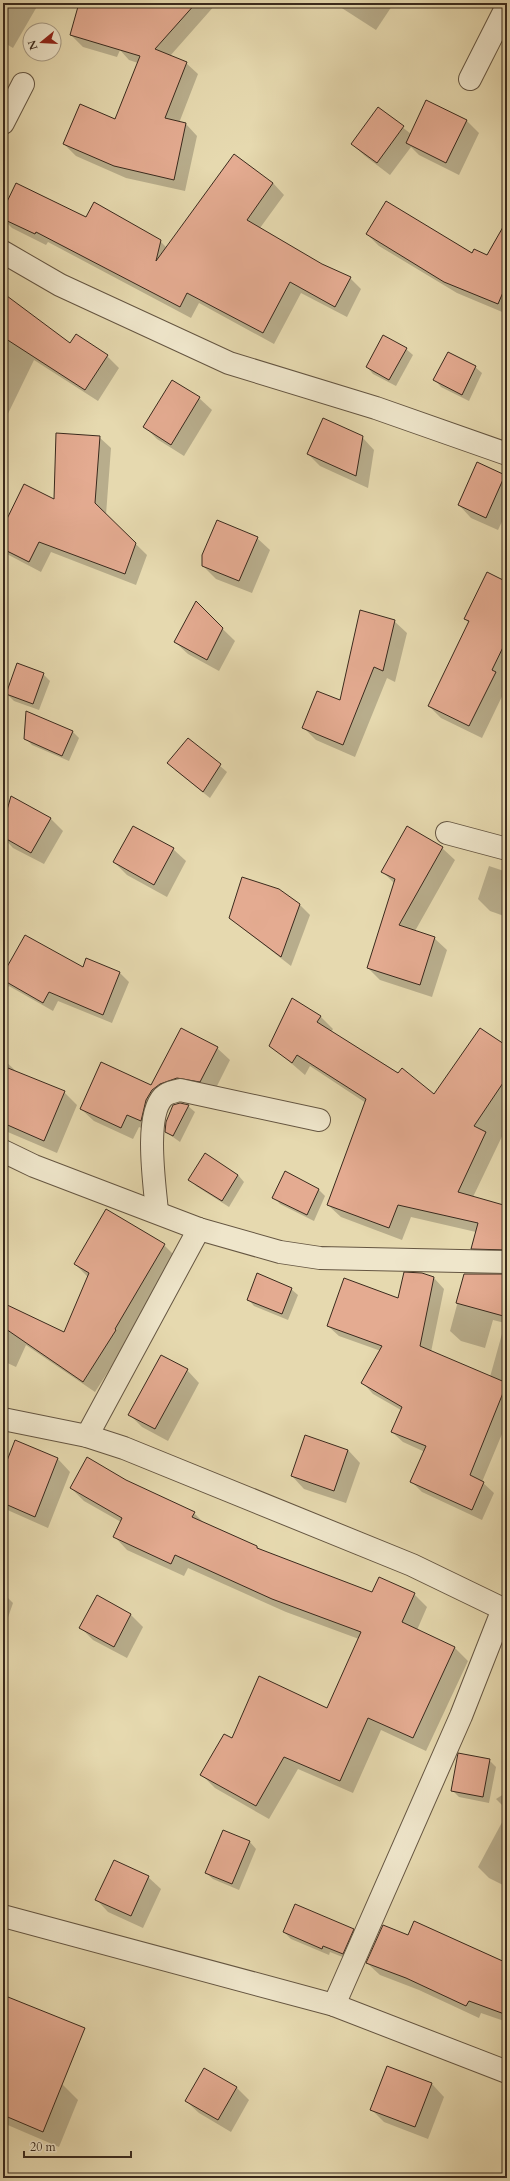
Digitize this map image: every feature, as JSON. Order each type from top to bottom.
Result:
[{"type":"street","points":[[470,79],[507,6]]},
{"type":"street","points":[[3,123],[23,84]]},
{"type":"street","points":[[3,252],[60,286],[228,363],[376,408],[507,454]]},
{"type":"street","points":[[447,833],[507,849]]},
{"type":"street","points":[[157,1212],[152,1157],[154,1120],[162,1099],[170,1092],[180,1090],[319,1120]]},
{"type":"street","points":[[3,1152],[34,1166],[199,1229],[280,1252],[320,1258],[507,1262]]},
{"type":"street","points":[[86,1436],[199,1229]]},
{"type":"street","points":[[3,1419],[86,1436],[124,1448],[412,1565],[505,1609],[461,1716],[334,2005]]},
{"type":"street","points":[[3,1916],[334,2005],[507,2072]]},
{"type":"building","points":[[79,3],[196,3],[155,49],[187,62],[165,118],[186,123],[174,180],[114,166],[63,144],[80,104],[115,119],[140,56],[70,35]]},
{"type":"building","points":[[426,100],[467,120],[446,163],[406,143]]},
{"type":"building","points":[[378,107],[404,126],[377,163],[351,144]]},
{"type":"building","points":[[234,154],[273,183],[247,220],[322,264],[351,277],[335,307],[290,282],[263,333],[187,293],[180,307],[36,232],[35,234],[3,219],[3,210],[16,183],[86,217],[94,202],[161,240],[156,261]]},
{"type":"building","points":[[386,201],[472,253],[474,249],[487,255],[507,220],[507,283],[498,304],[444,282],[366,234]]},
{"type":"building","points":[[3,293],[70,343],[76,334],[108,355],[85,390],[3,337]]},
{"type":"building","points":[[383,335],[407,348],[389,380],[366,367]]},
{"type":"building","points":[[448,352],[476,366],[462,395],[433,380]]},
{"type":"building","points":[[172,380],[200,397],[171,445],[143,427]]},
{"type":"building","points":[[323,418],[363,436],[356,476],[307,454]]},
{"type":"building","points":[[56,433],[100,436],[95,503],[136,543],[125,574],[39,542],[29,562],[3,549],[3,527],[24,484],[54,499]]},
{"type":"building","points":[[477,462],[505,475],[486,518],[458,505]]},
{"type":"building","points":[[217,520],[258,537],[239,581],[202,566],[202,555]]},
{"type":"building","points":[[487,572],[507,582],[507,639],[492,670],[496,672],[469,726],[428,706],[469,621],[464,619]]},
{"type":"building","points":[[196,601],[223,628],[207,660],[174,642]]},
{"type":"building","points":[[360,610],[395,620],[383,671],[374,667],[343,745],[302,728],[317,691],[340,700]]},
{"type":"building","points":[[17,663],[44,673],[33,704],[6,694]]},
{"type":"building","points":[[26,711],[73,731],[62,756],[24,739]]},
{"type":"building","points":[[188,738],[221,764],[203,792],[167,763]]},
{"type":"building","points":[[11,796],[51,818],[31,853],[3,837],[3,824]]},
{"type":"building","points":[[133,826],[174,848],[154,885],[113,862]]},
{"type":"building","points":[[407,826],[443,847],[399,925],[435,937],[420,985],[367,968],[395,879],[381,872]]},
{"type":"building","points":[[242,877],[279,889],[300,904],[281,957],[229,918]]},
{"type":"building","points":[[25,935],[83,967],[86,958],[120,972],[103,1015],[49,992],[43,1003],[3,980],[3,974]]},
{"type":"building","points":[[292,998],[321,1016],[317,1022],[398,1073],[402,1068],[434,1094],[480,1028],[507,1046],[507,1077],[474,1126],[486,1132],[458,1192],[507,1206],[507,1250],[471,1249],[478,1223],[398,1205],[389,1228],[327,1205],[366,1099],[297,1055],[292,1063],[269,1046]]},
{"type":"building","points":[[181,1028],[218,1047],[200,1082],[177,1078],[160,1084],[152,1090],[146,1100],[141,1121],[127,1115],[121,1128],[80,1109],[101,1062],[151,1085]]},
{"type":"building","points":[[3,1066],[65,1091],[44,1141],[3,1123]]},
{"type":"building","points":[[180,1103],[189,1105],[173,1136],[165,1132],[166,1122],[173,1105]]},
{"type":"building","points":[[205,1153],[238,1175],[222,1201],[188,1180]]},
{"type":"building","points":[[285,1171],[319,1189],[307,1215],[272,1198]]},
{"type":"building","points":[[106,1209],[165,1244],[115,1329],[116,1330],[83,1382],[3,1327],[3,1303],[64,1332],[89,1273],[74,1264]]},
{"type":"building","points":[[404,1272],[422,1273],[434,1277],[420,1346],[507,1383],[470,1475],[484,1482],[472,1510],[410,1482],[426,1446],[391,1432],[402,1407],[361,1383],[382,1346],[327,1326],[344,1278],[398,1298]]},
{"type":"building","points":[[257,1273],[292,1288],[282,1314],[247,1300]]},
{"type":"building","points":[[464,1274],[507,1274],[507,1317],[456,1303]]},
{"type":"building","points":[[161,1355],[188,1369],[155,1429],[128,1415]]},
{"type":"building","points":[[305,1435],[348,1450],[334,1491],[291,1476]]},
{"type":"building","points":[[15,1440],[58,1458],[35,1517],[3,1503],[3,1471]]},
{"type":"building","points":[[87,1457],[126,1480],[195,1512],[192,1517],[257,1546],[257,1548],[372,1592],[379,1577],[415,1593],[402,1622],[455,1647],[413,1738],[368,1718],[340,1781],[284,1757],[256,1806],[200,1775],[224,1734],[232,1738],[259,1676],[327,1708],[361,1632],[272,1599],[175,1555],[171,1564],[113,1537],[122,1518],[70,1488]]},
{"type":"building","points":[[97,1595],[131,1614],[114,1647],[79,1628]]},
{"type":"building","points":[[458,1753],[490,1759],[483,1797],[451,1791]]},
{"type":"building","points":[[223,1830],[250,1841],[232,1884],[205,1873]]},
{"type":"building","points":[[114,1860],[149,1876],[131,1916],[95,1900]]},
{"type":"building","points":[[295,1904],[354,1929],[343,1954],[323,1946],[322,1949],[283,1932]]},
{"type":"building","points":[[414,1921],[507,1963],[507,2015],[469,2001],[466,2006],[406,1978],[366,1963],[383,1925],[408,1935]]},
{"type":"building","points":[[3,1995],[85,2028],[43,2132],[3,2115]]},
{"type":"building","points":[[387,2066],[432,2083],[415,2127],[370,2110]]},
{"type":"building","points":[[204,2068],[237,2087],[218,2120],[185,2101]]}]
